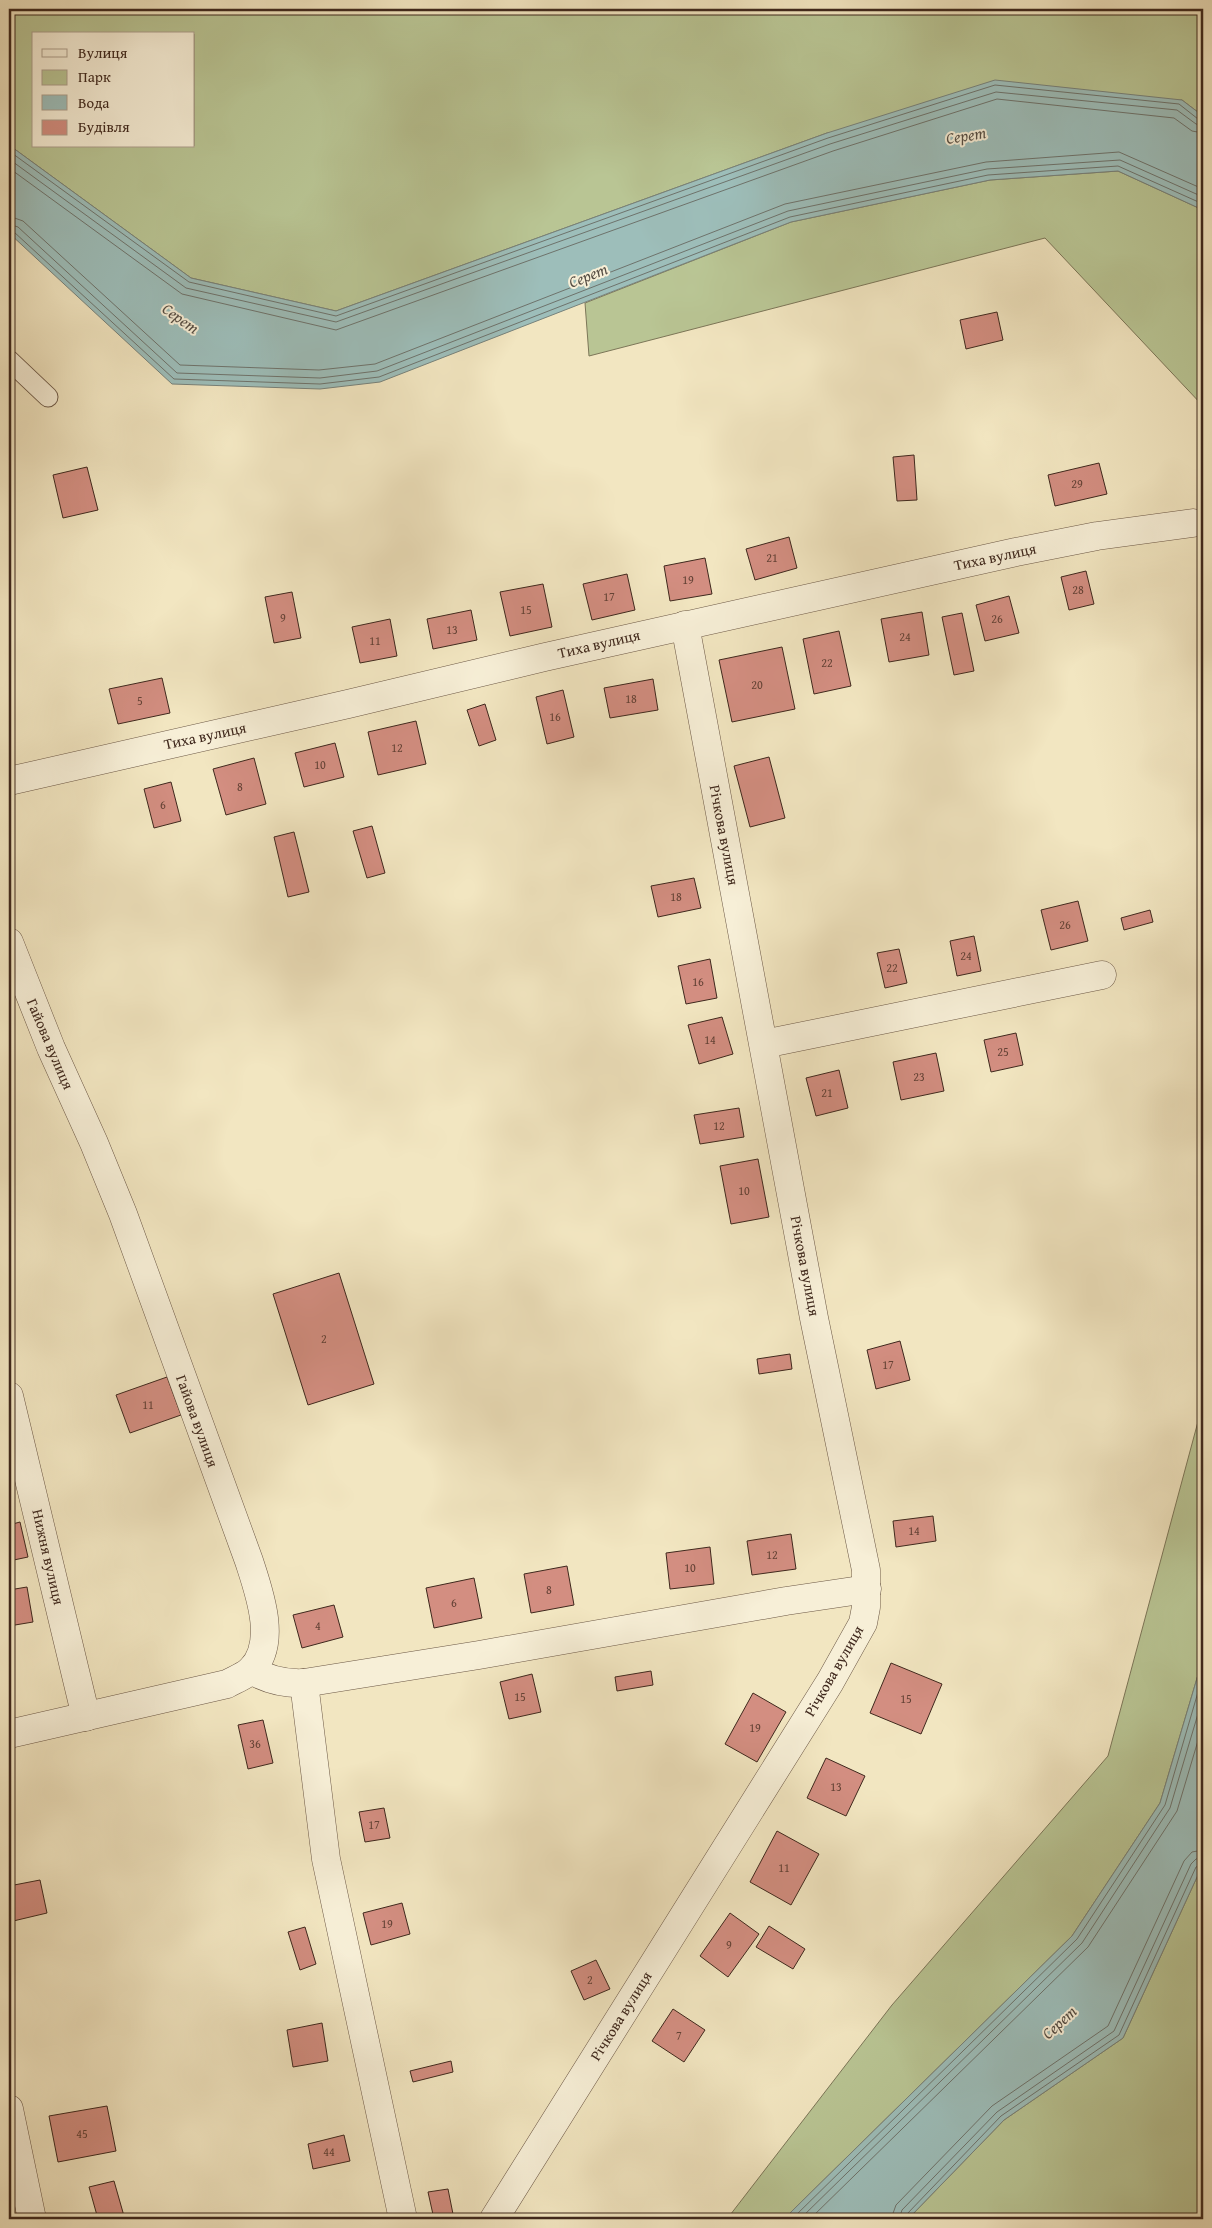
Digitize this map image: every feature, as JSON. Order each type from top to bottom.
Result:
[{"type":"street","name":"Тиха вулиця","points":[[9,781],[685,625],[1016,552],[1097,536],[1193,523]]},
{"type":"street","name":"Річкова вулиця","points":[[494,2219],[852,1645],[863,1623],[867,1589],[863,1547],[814,1318],[685,625]]},
{"type":"street","name":"Гайова вулиця","points":[[9,942],[50,1048],[94,1143],[123,1214],[149,1290],[250,1561],[265,1617],[264,1638],[260,1654],[251,1670]]},
{"type":"street","points":[[764,1044],[1102,975]]},
{"type":"street","name":"Нижня вулиця","points":[[9,1396],[86,1717]]},
{"type":"street","points":[[9,1734],[226,1684],[251,1670],[280,1682],[304,1683],[867,1589]]},
{"type":"street","points":[[304,1683],[326,1859],[403,2219]]},
{"type":"street","points":[[9,2109],[32,2219]]},
{"type":"lane","points":[[9,360],[48,397]]},
{"type":"green space","points":[[9,9],[1203,9],[1203,116],[1182,100],[827,133],[336,311],[191,278],[9,145]]},
{"type":"green space","points":[[1118,171],[1203,210],[1203,406],[1045,238],[589,356],[585,303],[791,222],[990,180]]},
{"type":"green space","points":[[1203,1403],[1203,1658],[1160,1803],[1072,1936],[786,2219],[727,2219],[892,2005],[1108,1756]]},
{"type":"green space","points":[[1203,1864],[1203,2219],[908,2219],[1004,2120],[1123,2038]]},
{"type":"water","name":"Серет","points":[[995,80],[1182,100],[1203,116],[1203,210],[1118,171],[990,180],[791,222],[380,382],[320,389],[172,384],[9,233],[9,145],[191,278],[336,311],[827,133]]},
{"type":"water","name":"Серет","points":[[1203,1658],[1203,1864],[1123,2038],[1004,2120],[908,2219],[786,2219],[1072,1936],[1160,1803]]},
{"type":"building","points":[[997,312],[1003,340],[966,349],[960,320]]},
{"type":"building","points":[[914,455],[917,500],[897,501],[893,457]]},
{"type":"building","points":[[1099,463],[1107,494],[1055,506],[1048,475]]},
{"type":"building","points":[[87,467],[98,510],[63,518],[53,475]]},
{"type":"building","points":[[789,537],[797,568],[755,580],[746,549]]},
{"type":"building","points":[[705,558],[712,594],[670,601],[664,566]]},
{"type":"building","points":[[1086,571],[1094,604],[1069,610],[1061,577]]},
{"type":"building","points":[[627,574],[635,610],[592,620],[583,584]]},
{"type":"building","points":[[543,584],[552,627],[510,636],[500,592]]},
{"type":"building","points":[[292,592],[301,638],[274,643],[265,597]]},
{"type":"building","points":[[1009,596],[1019,633],[985,641],[976,605]]},
{"type":"building","points":[[471,610],[477,640],[433,649],[427,619]]},
{"type":"building","points":[[922,612],[929,655],[889,662],[881,619]]},
{"type":"building","points":[[962,613],[974,671],[954,675],[942,617]]},
{"type":"building","points":[[390,619],[397,656],[360,663],[352,627]]},
{"type":"building","points":[[839,631],[851,686],[814,694],[803,639]]},
{"type":"building","points":[[782,647],[795,709],[732,722],[719,660]]},
{"type":"building","points":[[162,678],[170,713],[118,724],[109,689]]},
{"type":"building","points":[[653,679],[658,710],[610,718],[604,688]]},
{"type":"building","points":[[563,690],[574,737],[547,744],[536,697]]},
{"type":"building","points":[[485,704],[496,740],[479,746],[467,710]]},
{"type":"building","points":[[416,721],[426,764],[378,775],[368,732]]},
{"type":"building","points":[[335,743],[344,777],[304,787],[295,753]]},
{"type":"building","points":[[769,757],[785,818],[750,827],[734,766]]},
{"type":"building","points":[[254,758],[266,804],[226,815],[213,769]]},
{"type":"building","points":[[171,782],[181,821],[154,828],[144,789]]},
{"type":"building","points":[[372,826],[385,873],[367,878],[353,831]]},
{"type":"building","points":[[294,832],[309,892],[288,897],[274,837]]},
{"type":"building","points":[[694,878],[701,908],[658,917],[651,886]]},
{"type":"building","points":[[1078,901],[1088,941],[1051,950],[1041,910]]},
{"type":"building","points":[[1150,910],[1153,922],[1124,930],[1121,918]]},
{"type":"building","points":[[974,936],[981,971],[957,976],[950,941]]},
{"type":"building","points":[[899,949],[907,983],[885,988],[877,953]]},
{"type":"building","points":[[710,959],[717,998],[686,1004],[678,966]]},
{"type":"building","points":[[722,1017],[733,1054],[699,1064],[688,1025]]},
{"type":"building","points":[[1016,1033],[1023,1065],[991,1072],[984,1040]]},
{"type":"building","points":[[936,1053],[944,1091],[901,1100],[893,1062]]},
{"type":"building","points":[[839,1070],[848,1108],[816,1116],[806,1078]]},
{"type":"building","points":[[739,1108],[744,1137],[700,1144],[694,1115]]},
{"type":"building","points":[[758,1159],[769,1217],[731,1224],[720,1166]]},
{"type":"building","points":[[339,1273],[374,1384],[308,1405],[273,1294]]},
{"type":"building","points":[[900,1341],[910,1380],[876,1389],[867,1350]]},
{"type":"building","points":[[790,1354],[792,1369],[759,1374],[757,1359]]},
{"type":"building","points":[[167,1377],[181,1415],[130,1433],[116,1395]]},
{"type":"building","points":[[933,1516],[936,1541],[896,1547],[893,1521]]},
{"type":"building","points":[[20,1522],[28,1557],[9,1561],[9,1525]]},
{"type":"building","points":[[791,1534],[796,1569],[752,1575],[747,1541]]},
{"type":"building","points":[[710,1547],[714,1584],[670,1589],[666,1553]]},
{"type":"building","points":[[567,1566],[574,1605],[531,1613],[524,1574]]},
{"type":"building","points":[[474,1578],[482,1618],[434,1628],[426,1588]]},
{"type":"building","points":[[27,1587],[33,1622],[9,1626],[9,1590]]},
{"type":"building","points":[[334,1605],[343,1637],[302,1648],[293,1615]]},
{"type":"building","points":[[891,1663],[942,1684],[921,1734],[870,1713]]},
{"type":"building","points":[[651,1671],[653,1685],[617,1691],[615,1677]]},
{"type":"building","points":[[532,1674],[541,1712],[509,1719],[500,1682]]},
{"type":"building","points":[[753,1693],[786,1712],[757,1762],[725,1744]]},
{"type":"building","points":[[263,1720],[273,1763],[248,1769],[238,1725]]},
{"type":"building","points":[[826,1758],[865,1776],[846,1816],[807,1798]]},
{"type":"building","points":[[384,1808],[390,1838],[365,1842],[359,1812]]},
{"type":"building","points":[[777,1831],[819,1854],[791,1905],[750,1882]]},
{"type":"building","points":[[40,1880],[47,1913],[9,1922],[9,1886]]},
{"type":"building","points":[[402,1903],[410,1934],[371,1945],[363,1913]]},
{"type":"building","points":[[730,1913],[759,1934],[728,1977],[700,1956]]},
{"type":"building","points":[[769,1926],[805,1949],[793,1969],[756,1947]]},
{"type":"building","points":[[305,1927],[316,1964],[300,1970],[288,1932]]},
{"type":"building","points":[[596,1960],[610,1989],[584,2000],[571,1971]]},
{"type":"building","points":[[673,2009],[705,2030],[684,2062],[652,2041]]},
{"type":"building","points":[[322,2023],[328,2061],[293,2067],[287,2030]]},
{"type":"building","points":[[451,2061],[453,2072],[413,2082],[410,2071]]},
{"type":"building","points":[[107,2106],[116,2151],[58,2162],[49,2116]]},
{"type":"building","points":[[344,2135],[350,2161],[313,2169],[308,2144]]},
{"type":"building","points":[[114,2181],[124,2216],[112,2219],[98,2219],[89,2187]]},
{"type":"building","points":[[448,2189],[454,2219],[434,2219],[428,2192]]}]
